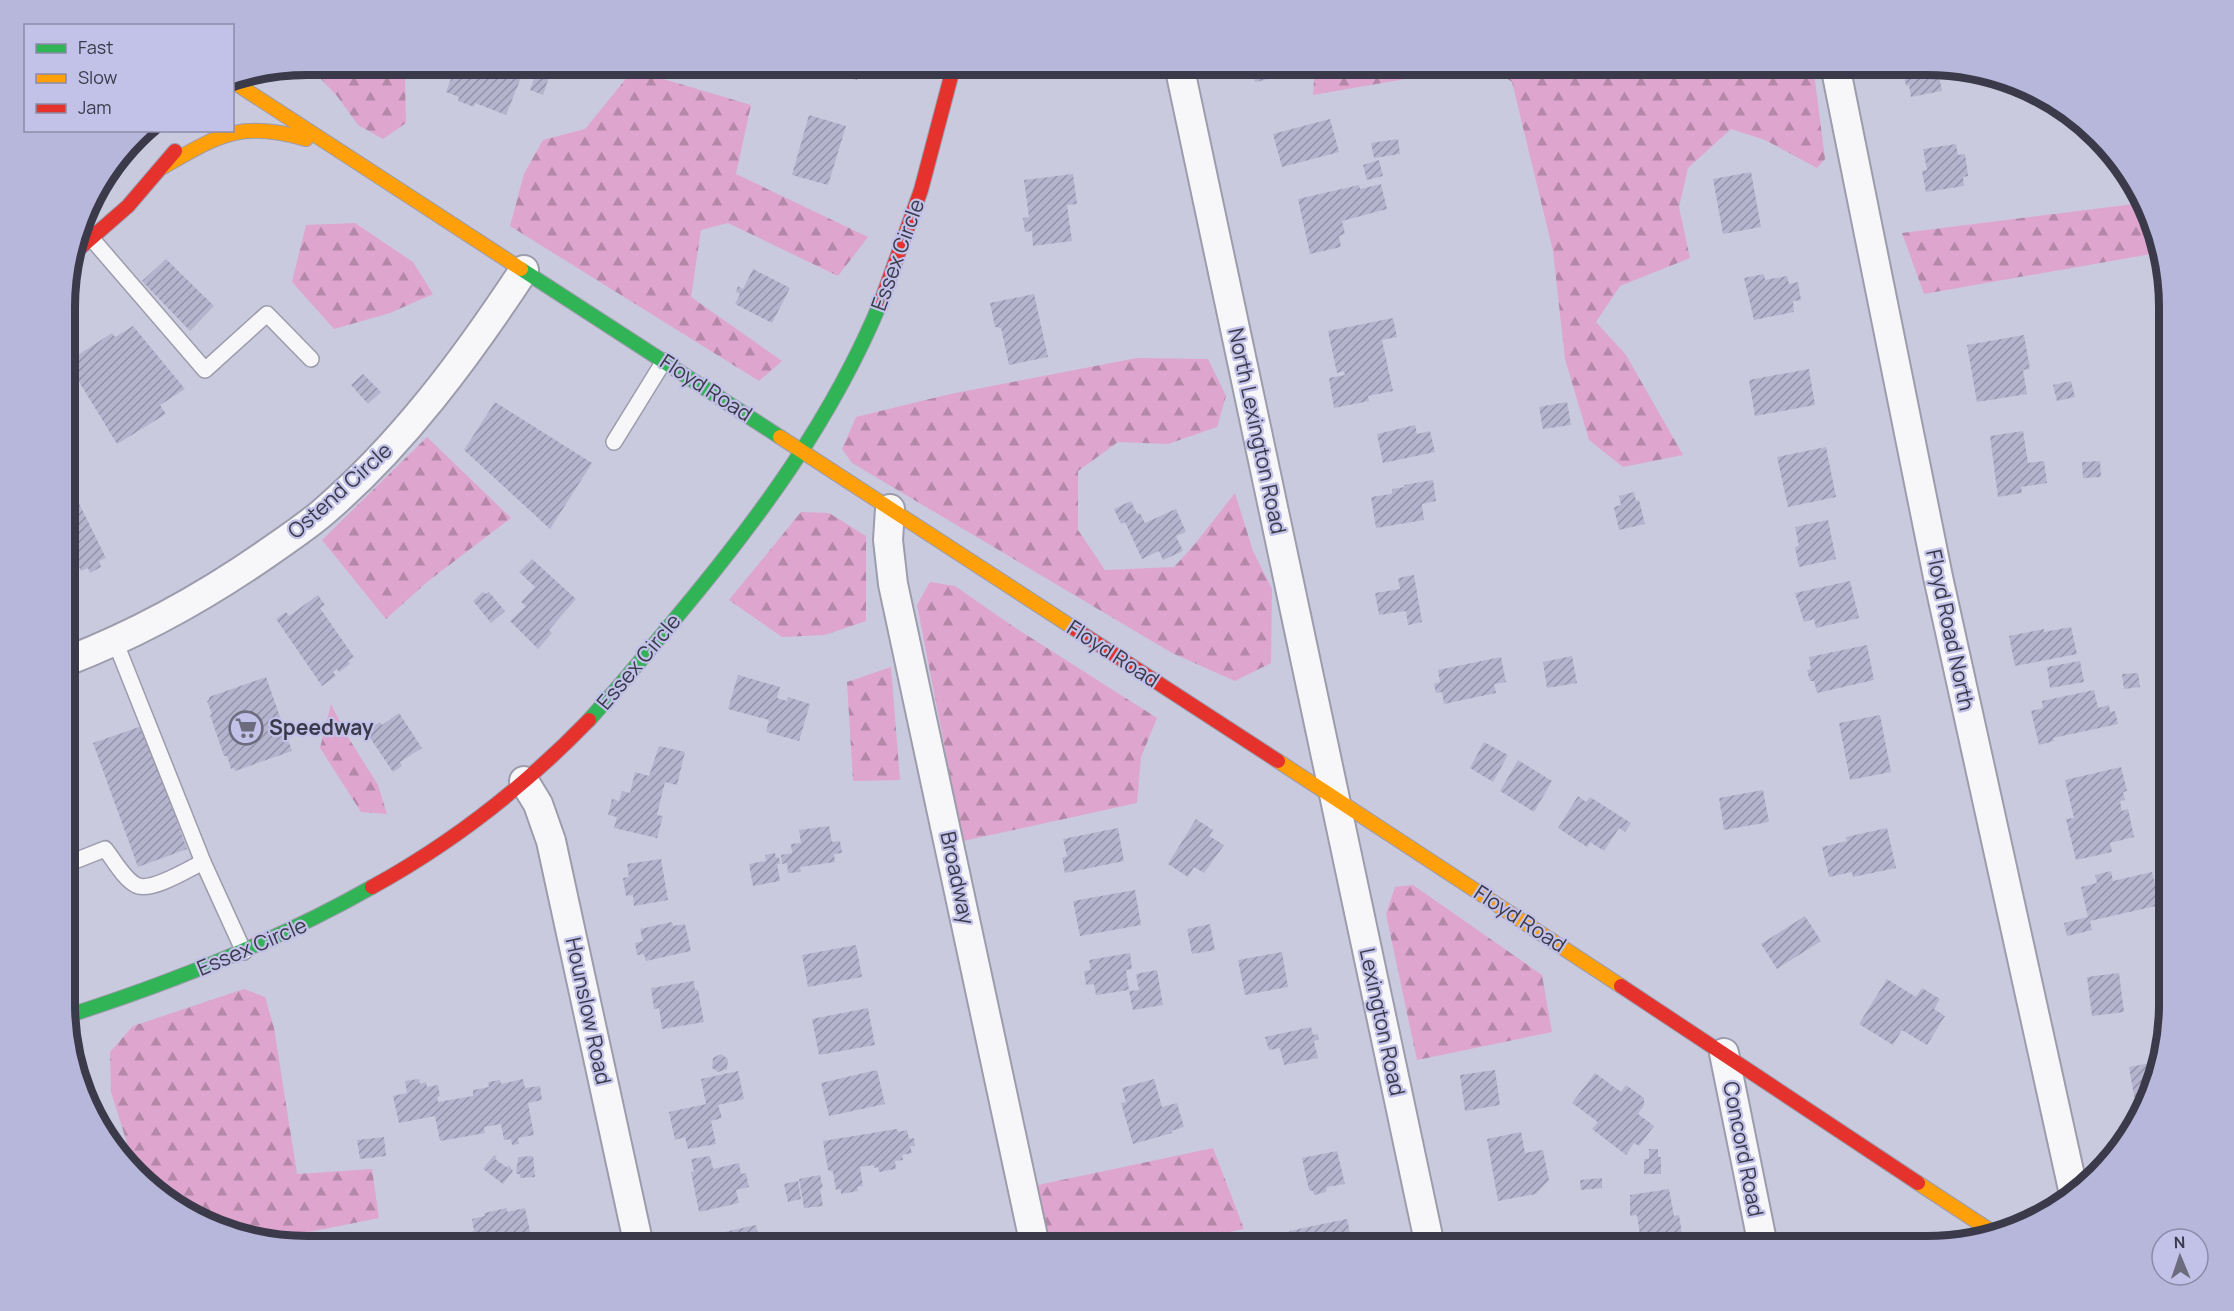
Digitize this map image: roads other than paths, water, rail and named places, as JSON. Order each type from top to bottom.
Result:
[{"type":"street","name":"Essex Circle","points":[[75,1013],[196,972],[315,920],[368,890],[465,828],[524,781],[583,726],[696,595],[804,452],[851,366],[898,265],[929,167],[951,75]]},
{"type":"street","name":"North Lexington Road","points":[[1181,75],[1335,798]]},
{"type":"street","name":"Floyd Road North","points":[[1837,75],[1938,577],[2072,1185]]},
{"type":"street","name":"Floyd Road","points":[[239,85],[1335,798],[1987,1228]]},
{"type":"street","points":[[163,167],[213,139],[243,130],[273,130],[331,146]]},
{"type":"street","points":[[83,246],[113,221],[163,167],[185,136]]},
{"type":"street","name":"Ostend Circle","points":[[75,658],[115,641],[200,597],[243,570],[320,515],[389,448],[421,411],[487,327],[524,270]]},
{"type":"street","name":"Broadway","points":[[890,509],[888,540],[892,584],[1033,1236]]},
{"type":"street","name":"Hounslow Road","points":[[524,781],[538,804],[551,841],[637,1236]]},
{"type":"street","name":"Lexington Road","points":[[1335,798],[1428,1236]]},
{"type":"street","name":"Concord Road","points":[[1724,1053],[1761,1236]]},
{"type":"lane","points":[[92,239],[205,370],[267,314],[311,359]]},
{"type":"lane","points":[[614,442],[664,361]]},
{"type":"lane","points":[[115,641],[203,862],[244,952]]},
{"type":"lane","points":[[75,861],[105,849],[138,887],[150,887],[203,862]]},
{"type":"place","name":"Speedway","points":[[246,728]]}]
